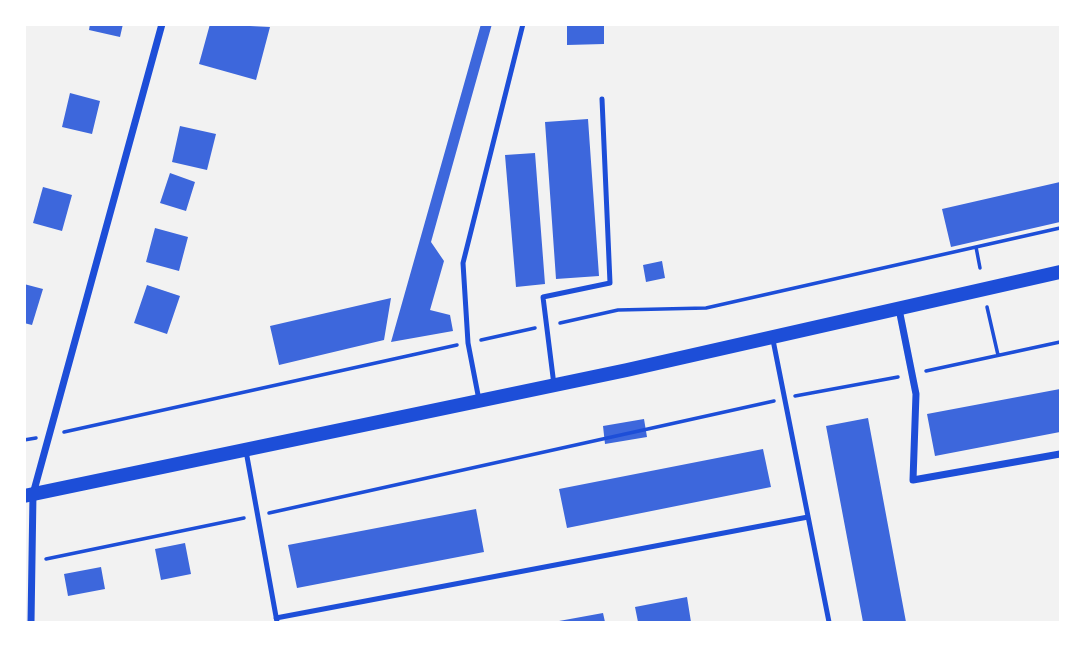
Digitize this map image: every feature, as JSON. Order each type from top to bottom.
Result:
[{"type":"main road","points":[[29,495],[246,452],[1060,272]]},
{"type":"street","points":[[30,622],[29,495],[162,24]]},
{"type":"street","points":[[898,309],[916,394],[913,480],[1060,454]]},
{"type":"lane","points":[[479,400],[468,343],[463,263],[523,24]]},
{"type":"lane","points":[[554,385],[543,297],[610,284],[602,99]]},
{"type":"lane","points":[[772,337],[829,622]]},
{"type":"lane","points":[[246,452],[277,620],[808,517]]},
{"type":"path","points":[[976,247],[980,268]]},
{"type":"path","points":[[988,307],[998,355]]},
{"type":"path","points":[[30,562],[257,516],[785,398],[1060,342]]},
{"type":"building","points":[[90,24],[123,24],[120,37],[89,30]]},
{"type":"building","points":[[210,24],[270,27],[256,80],[199,64]]},
{"type":"building","points":[[481,24],[492,24],[431,242],[444,261],[430,310],[450,315],[453,331],[391,342]]},
{"type":"building","points":[[567,24],[604,24],[604,44],[567,45]]},
{"type":"building","points":[[70,93],[100,101],[92,134],[62,127]]},
{"type":"building","points":[[588,119],[599,276],[556,279],[545,122]]},
{"type":"building","points":[[180,126],[216,134],[207,170],[172,162]]},
{"type":"building","points":[[535,153],[545,284],[516,287],[505,155]]},
{"type":"building","points":[[170,173],[195,182],[186,211],[160,203]]},
{"type":"building","points":[[1060,182],[1060,222],[951,247],[942,209]]},
{"type":"building","points":[[43,187],[72,195],[62,231],[33,223]]},
{"type":"building","points":[[155,228],[188,237],[179,271],[146,262]]},
{"type":"building","points":[[662,261],[665,278],[646,282],[643,265]]},
{"type":"building","points":[[24,284],[43,289],[32,325],[24,323]]},
{"type":"building","points":[[147,285],[180,296],[167,334],[134,323]]},
{"type":"building","points":[[391,298],[384,340],[279,365],[270,326]]},
{"type":"building","points":[[1060,389],[1060,432],[935,456],[927,414]]},
{"type":"building","points":[[868,418],[906,622],[863,622],[826,426]]},
{"type":"building","points":[[644,419],[647,437],[605,444],[603,426]]},
{"type":"building","points":[[763,449],[771,487],[567,528],[559,489]]},
{"type":"building","points":[[476,509],[484,552],[297,588],[288,545]]},
{"type":"building","points":[[185,543],[191,574],[161,580],[155,549]]},
{"type":"building","points":[[101,567],[105,589],[68,596],[64,574]]},
{"type":"building","points":[[687,597],[691,622],[638,622],[635,607]]},
{"type":"building","points":[[603,613],[605,622],[559,622],[559,621]]}]
